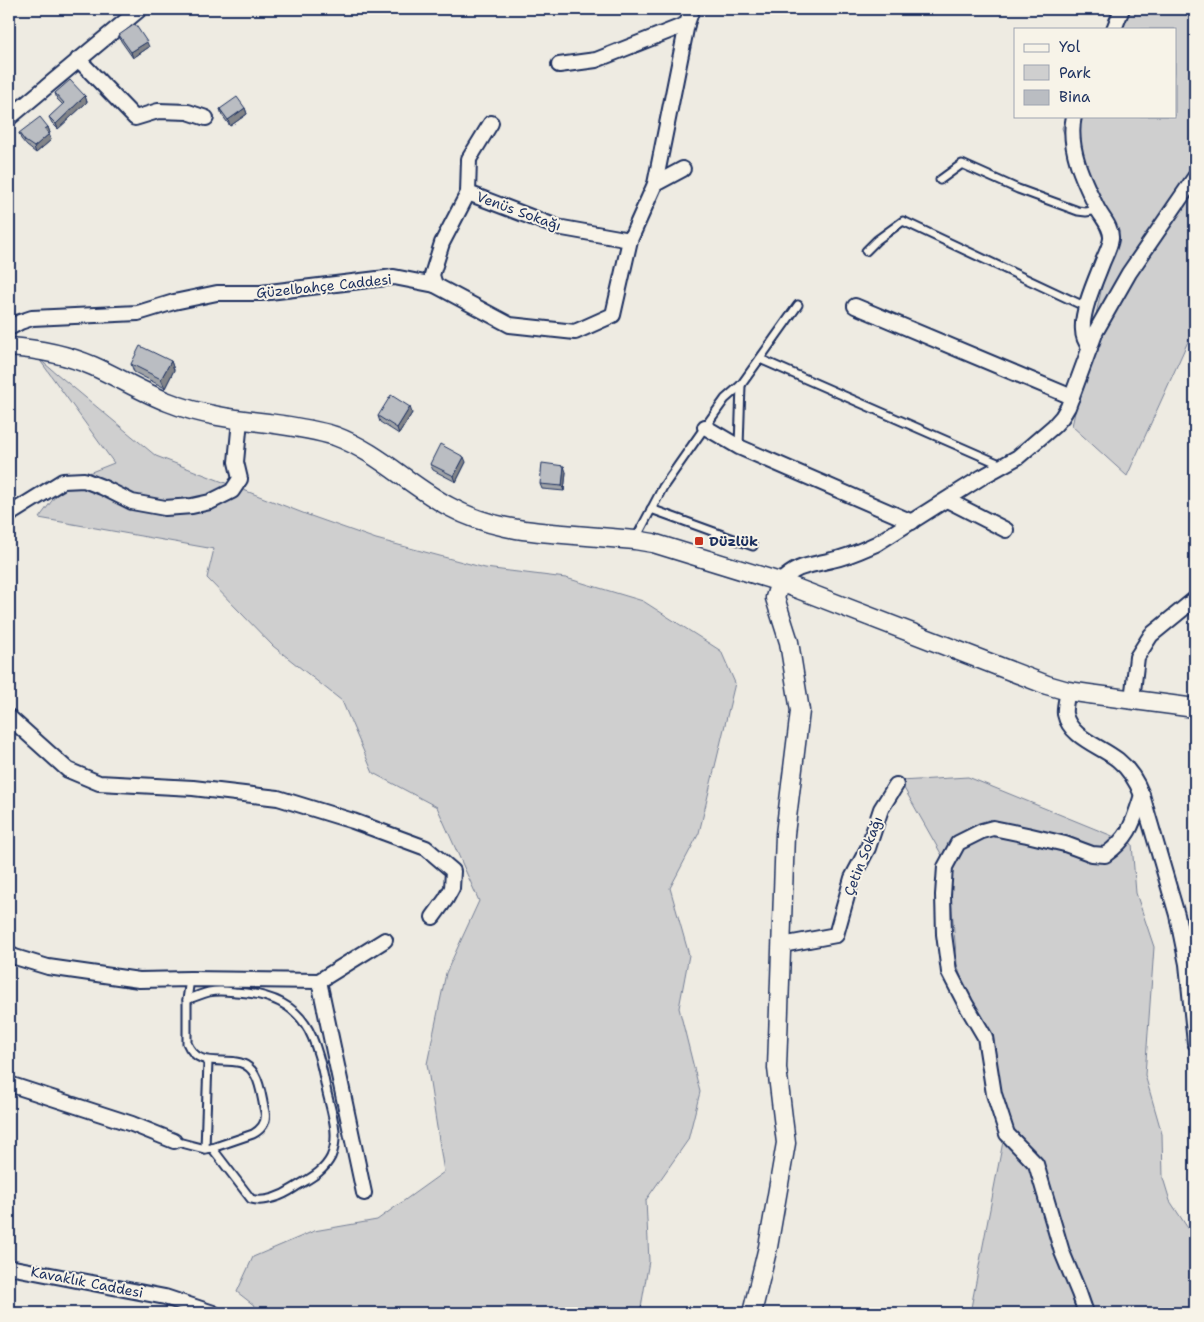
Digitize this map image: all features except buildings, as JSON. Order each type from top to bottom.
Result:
[{"type":"street","points":[[9,118],[140,9]]},
{"type":"street","points":[[630,240],[655,184],[687,24],[692,9]]},
{"type":"street","points":[[1114,28],[1122,9]]},
{"type":"street","points":[[559,65],[596,60],[687,24]]},
{"type":"street","points":[[78,59],[135,118],[158,111],[188,112],[206,118]]},
{"type":"street","points":[[1074,118],[1073,150],[1087,188],[1109,227],[1111,238],[1086,307],[1082,328],[1090,348]]},
{"type":"street","name":"Venüs Sokağı","points":[[435,285],[432,275],[442,243],[468,193],[469,159],[491,123]]},
{"type":"street","points":[[655,184],[683,169]]},
{"type":"street","points":[[752,1313],[768,1247],[786,1143],[777,1068],[785,834],[800,711],[789,642],[775,598],[780,582],[787,575],[804,566],[834,560],[876,544],[982,477],[1018,457],[1054,426],[1062,417],[1072,396],[1096,331],[1129,272],[1195,176]]},
{"type":"street","name":"Venüs Sokağı","points":[[468,193],[557,227],[630,240]]},
{"type":"street","name":"Güzelbahçe Caddesi","points":[[9,328],[32,318],[138,313],[174,302],[216,293],[261,293],[394,277],[435,285],[510,325],[575,332],[613,315],[630,240]]},
{"type":"street","points":[[856,306],[1072,396]]},
{"type":"street","points":[[9,347],[40,350],[63,356],[92,366],[167,402],[200,412],[240,420],[290,426],[332,435],[369,452],[429,494],[473,518],[518,530],[653,543],[780,582],[1025,677],[1068,691],[1195,708]]},
{"type":"street","points":[[9,516],[63,481],[84,480],[132,502],[165,508],[192,506],[210,502],[232,492],[240,479],[236,462],[240,420]]},
{"type":"street","points":[[704,426],[739,447],[912,522]]},
{"type":"street","points":[[948,500],[1006,530]]},
{"type":"street","points":[[1132,700],[1137,657],[1151,635],[1195,599]]},
{"type":"street","points":[[1068,691],[1065,712],[1071,726],[1083,738],[1122,763],[1134,778],[1142,795],[1177,915],[1187,964],[1195,1043]]},
{"type":"street","points":[[9,717],[68,770],[99,783],[193,788],[278,798],[353,821],[426,848],[454,872],[452,888],[433,917]]},
{"type":"street","name":"Çetin Sokağı","points":[[782,945],[836,935],[852,878],[868,848],[882,809],[896,785]]},
{"type":"street","points":[[1086,1313],[1062,1252],[1036,1164],[1007,1134],[994,1094],[985,1037],[964,1003],[950,972],[944,934],[943,894],[945,867],[958,843],[982,831],[993,828],[1046,839],[1092,854],[1106,855],[1124,839],[1132,825],[1142,795]]},
{"type":"street","points":[[9,954],[48,967],[139,980],[318,981],[385,940]]},
{"type":"street","points":[[318,981],[364,1193]]},
{"type":"street","points":[[9,1084],[132,1124],[174,1141]]},
{"type":"street","name":"Kavaklık Caddesi","points":[[9,1267],[165,1297],[213,1313]]},
{"type":"lane","points":[[940,180],[962,164],[1018,189],[1078,211],[1098,210]]},
{"type":"lane","points":[[866,251],[877,240],[903,221],[1086,307]]},
{"type":"lane","points":[[635,540],[651,508],[704,426],[725,399],[741,385],[798,305]]},
{"type":"lane","points":[[760,359],[1003,466]]},
{"type":"lane","points":[[739,447],[741,385]]},
{"type":"lane","points":[[651,508],[752,546]]},
{"type":"lane","points":[[174,1141],[209,1148],[258,1131],[266,1117],[256,1075],[251,1069],[239,1061],[208,1061],[198,1058],[193,1054],[187,1043],[187,1000],[190,979]]},
{"type":"lane","points":[[187,1000],[202,994],[218,991],[258,994],[282,1003],[295,1013],[306,1026],[323,1072],[335,1132],[332,1155],[322,1170],[285,1194],[262,1201],[251,1199],[209,1148],[208,1061]]},
{"type":"green space","points":[[1114,9],[1195,9],[1195,326],[1127,476],[1072,426],[1109,254],[1062,128],[1066,118],[1176,118],[1176,28],[1105,28]]},
{"type":"green space","points":[[39,359],[156,456],[308,515],[376,539],[485,568],[566,578],[643,601],[721,651],[735,683],[699,833],[670,888],[689,955],[679,1008],[700,1092],[688,1140],[646,1200],[649,1261],[640,1313],[264,1313],[237,1292],[253,1257],[314,1231],[377,1220],[444,1172],[427,1064],[446,973],[479,901],[437,807],[373,773],[342,701],[273,646],[207,578],[214,549],[39,518],[66,482],[114,463]]},
{"type":"green space","points":[[968,777],[1132,844],[1136,893],[1154,947],[1145,1075],[1162,1134],[1163,1178],[1170,1201],[1195,1239],[1195,1313],[970,1313],[1005,1131],[957,964],[948,866],[900,781]]},
{"type":"place","name":"Düzlük","points":[[699,541]]}]
